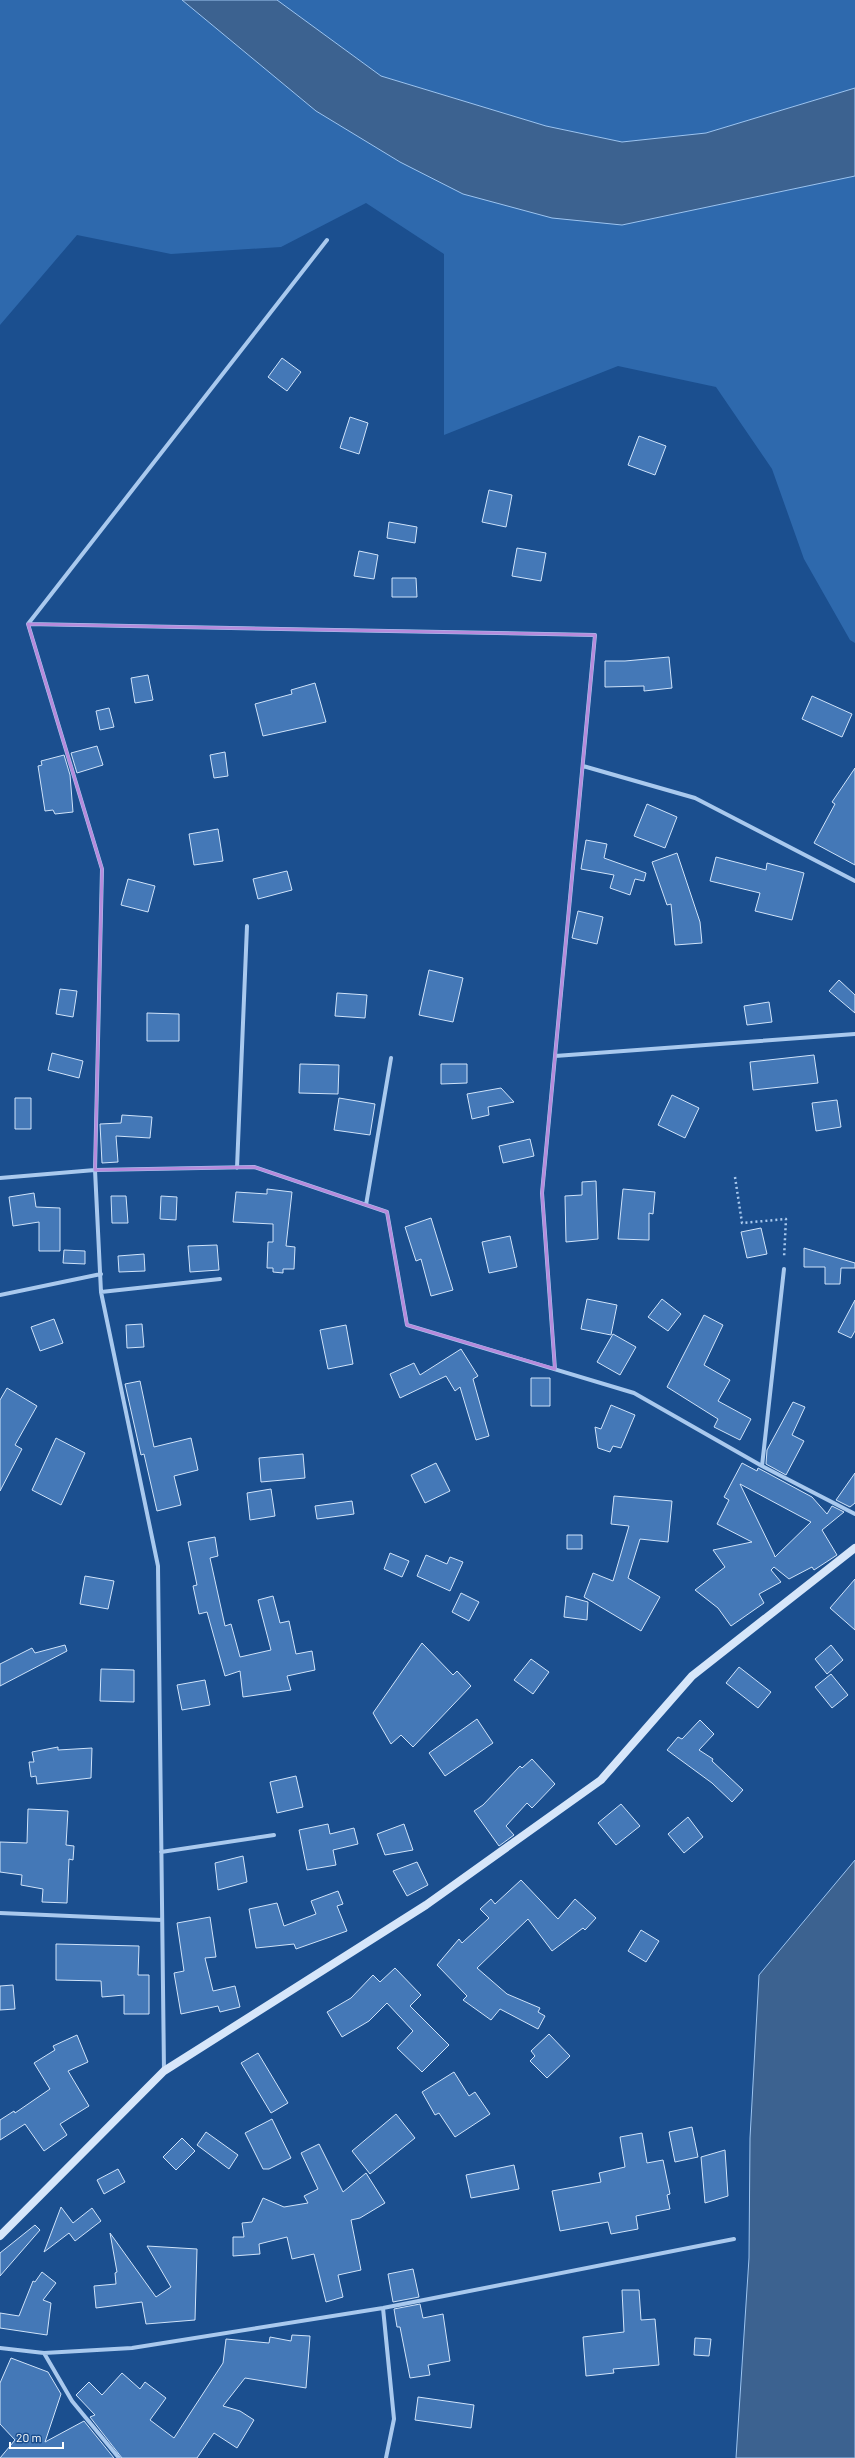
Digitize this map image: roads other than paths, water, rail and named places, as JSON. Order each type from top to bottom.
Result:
[{"type":"main road","points":[[0,2236],[164,2071],[426,1905],[601,1780],[692,1676],[855,1548]]},
{"type":"street","points":[[28,624],[327,240]]},
{"type":"street","points":[[28,624],[595,634],[542,1193],[555,1369]]},
{"type":"street","points":[[28,624],[102,869],[95,1170],[102,1292],[158,1566],[164,2071]]},
{"type":"street","points":[[583,766],[695,798],[855,881]]},
{"type":"street","points":[[237,1168],[247,926]]},
{"type":"street","points":[[555,1056],[855,1034]]},
{"type":"street","points":[[366,1205],[392,1058]]},
{"type":"street","points":[[0,1178],[95,1170],[254,1167],[387,1212],[407,1325],[634,1393],[762,1466],[855,1514]]},
{"type":"street","points":[[762,1466],[784,1269]]},
{"type":"street","points":[[0,1295],[101,1274]]},
{"type":"street","points":[[102,1292],[220,1279]]},
{"type":"street","points":[[161,1852],[274,1835]]},
{"type":"street","points":[[0,1913],[162,1920]]},
{"type":"street","points":[[0,2348],[44,2353],[132,2348],[383,2308],[734,2239]]},
{"type":"street","points":[[383,2308],[394,2418],[386,2458]]},
{"type":"street","points":[[44,2353],[72,2402],[119,2458]]}]
